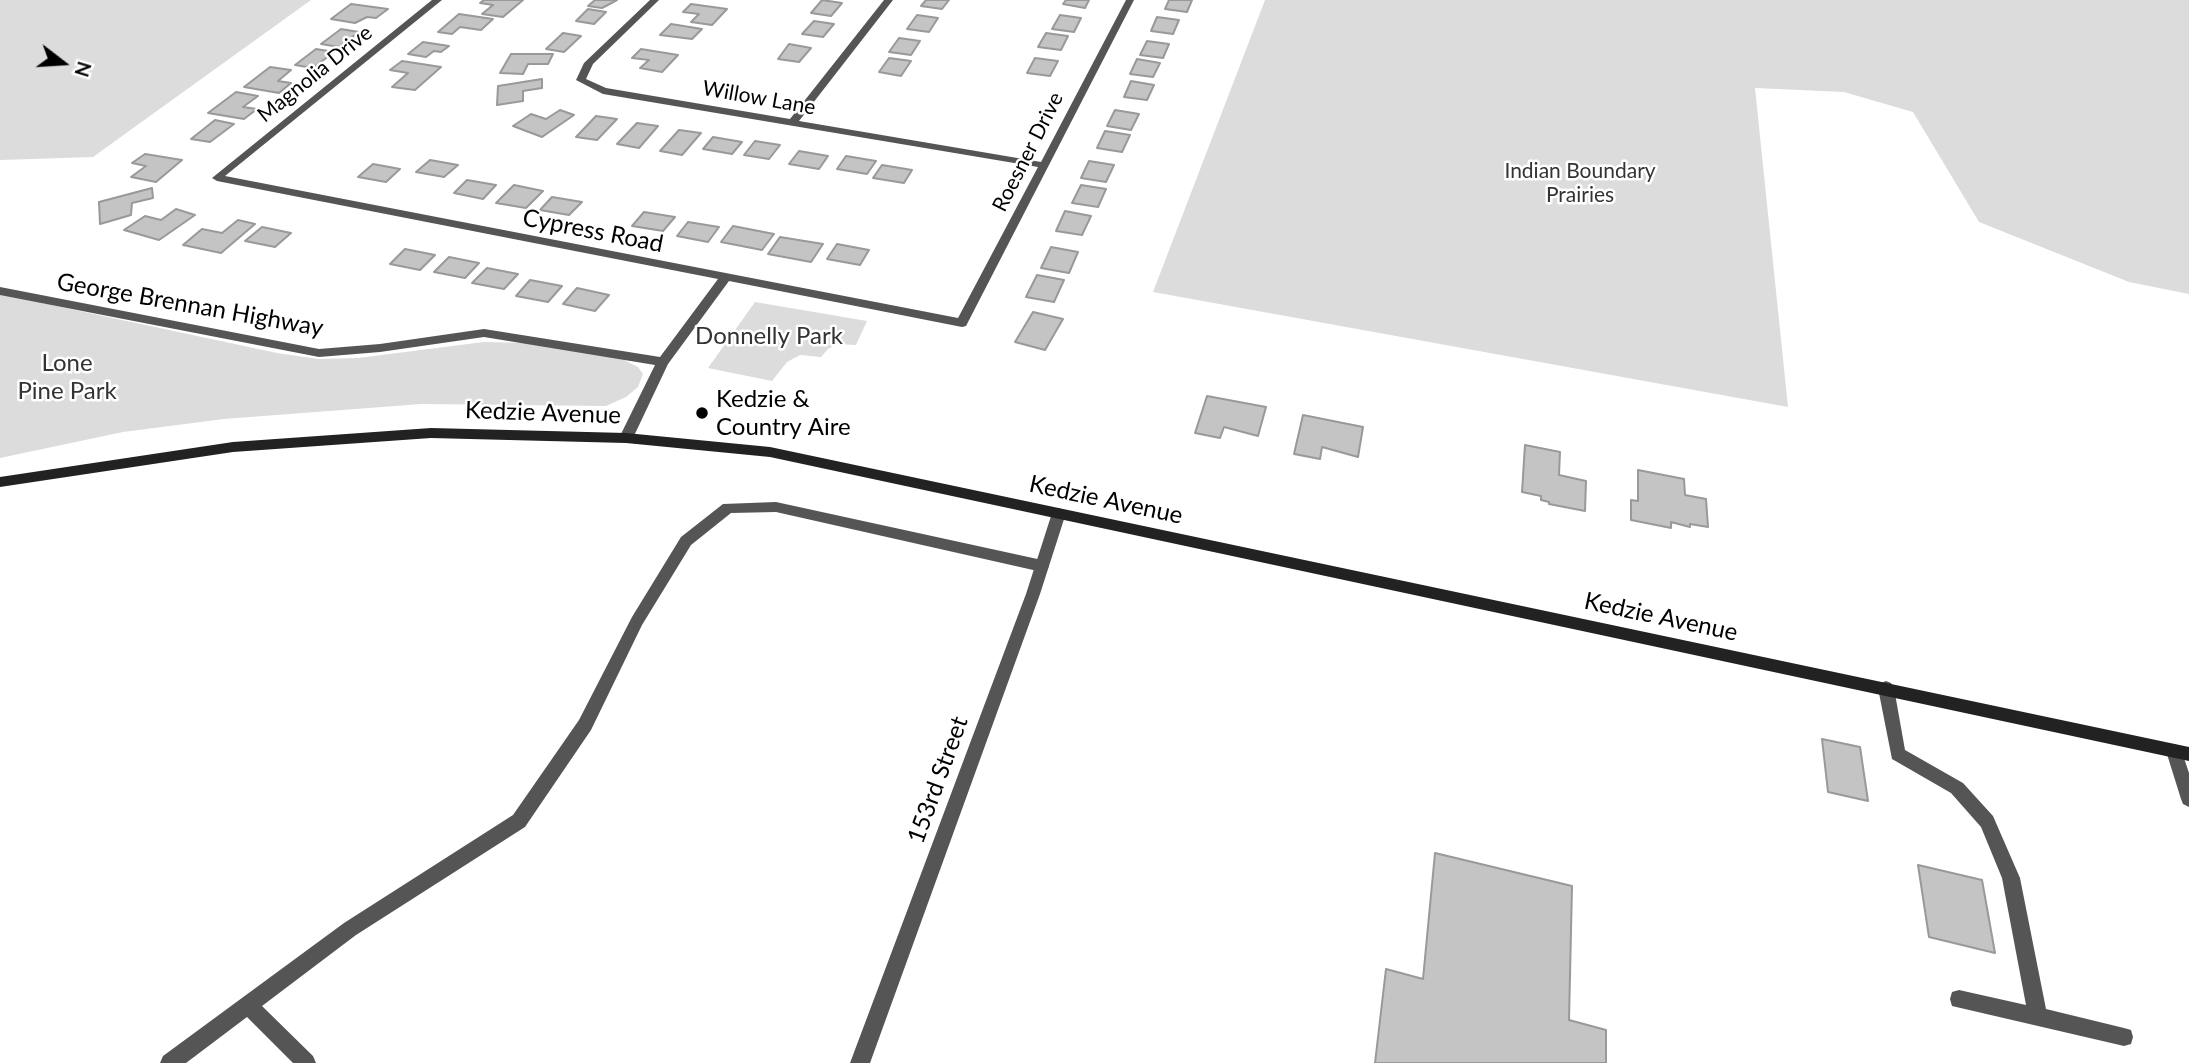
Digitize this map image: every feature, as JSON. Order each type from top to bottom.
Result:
[{"type":"main road","name":"Kedzie Avenue","points":[[0,482],[233,447],[418,433],[626,438],[770,452],[2182,752]]},
{"type":"street","name":"Magnolia Drive","points":[[217,178],[438,0]]},
{"type":"street","name":"Willow Lane","points":[[655,0],[589,63],[581,80],[603,91],[1042,165]]},
{"type":"street","points":[[792,123],[888,0]]},
{"type":"street","name":"Roesner Drive","points":[[962,323],[1130,0]]},
{"type":"street","name":"Cypress Road","points":[[217,178],[962,323]]},
{"type":"street","points":[[626,438],[663,362],[725,278]]},
{"type":"street","name":"George Brennan Highway","points":[[0,291],[319,353],[380,348],[484,333],[663,362]]},
{"type":"street","points":[[170,1063],[350,929],[519,821],[585,725],[637,621],[686,541],[728,508],[776,508],[1042,566]]},
{"type":"street","name":"153rd Street","points":[[860,1063],[1059,513]]},
{"type":"street","points":[[1886,688],[1898,754],[1957,788],[1987,822],[2011,878],[2038,1017]]},
{"type":"street","points":[[2182,752],[2189,799]]},
{"type":"street","points":[[1959,999],[2124,1037]]},
{"type":"street","points":[[248,1005],[306,1063]]},
{"type":"green space","points":[[0,0],[311,0],[93,157],[0,160]]},
{"type":"green space","name":"Indian Boundary Prairies","points":[[1265,0],[2189,0],[2189,294],[2129,282],[1979,222],[1913,112],[1844,92],[1755,88],[1788,407],[1153,292]]},
{"type":"green space","name":"Lone Pine Park","points":[[0,294],[277,353],[319,359],[358,358],[484,342],[526,343],[622,359],[638,367],[643,374],[638,387],[626,397],[606,406],[421,404],[224,419],[123,432],[0,458]]},
{"type":"green space","name":"Donnelly Park","points":[[755,302],[867,321],[856,345],[838,344],[828,349],[821,357],[800,355],[787,362],[772,381],[708,368]]},
{"type":"building","points":[[484,0],[523,0],[503,17],[482,14],[493,5],[480,3]]},
{"type":"building","points":[[595,0],[617,0],[602,8],[588,6]]},
{"type":"building","points":[[822,0],[842,3],[831,16],[811,13]]},
{"type":"building","points":[[926,0],[949,0],[942,9],[921,6]]},
{"type":"building","points":[[1066,0],[1089,0],[1085,8],[1063,4]]},
{"type":"building","points":[[1169,0],[1192,0],[1187,12],[1165,9]]},
{"type":"building","points":[[351,4],[388,9],[376,18],[367,17],[355,23],[331,19]]},
{"type":"building","points":[[691,4],[727,9],[712,25],[691,22],[699,14],[683,12]]},
{"type":"building","points":[[588,9],[606,12],[594,24],[576,21]]},
{"type":"building","points":[[459,14],[493,19],[481,30],[460,27],[452,34],[438,32]]},
{"type":"building","points":[[917,15],[938,18],[929,32],[907,29]]},
{"type":"building","points":[[1060,15],[1081,18],[1074,32],[1052,29]]},
{"type":"building","points":[[1157,17],[1179,20],[1173,34],[1151,31]]},
{"type":"building","points":[[814,21],[834,24],[823,37],[802,34]]},
{"type":"building","points":[[671,24],[702,29],[692,39],[660,35]]},
{"type":"building","points":[[341,29],[359,32],[339,47],[321,44]]},
{"type":"building","points":[[563,33],[581,36],[564,52],[546,49]]},
{"type":"building","points":[[1046,33],[1068,36],[1061,50],[1038,47]]},
{"type":"building","points":[[899,38],[920,41],[911,55],[889,52]]},
{"type":"building","points":[[1147,41],[1169,44],[1163,58],[1140,55]]},
{"type":"building","points":[[423,42],[449,46],[426,57],[408,54]]},
{"type":"building","points":[[789,44],[811,48],[799,62],[778,59]]},
{"type":"building","points":[[316,49],[334,52],[313,68],[295,65]]},
{"type":"building","points":[[641,49],[678,55],[662,72],[640,68],[649,60],[632,58]]},
{"type":"building","points":[[511,54],[553,54],[548,64],[528,64],[523,74],[500,73]]},
{"type":"building","points":[[889,58],[911,61],[901,76],[879,72]]},
{"type":"building","points":[[1035,58],[1058,61],[1050,76],[1027,73]]},
{"type":"building","points":[[1137,59],[1160,63],[1153,77],[1130,74]]},
{"type":"building","points":[[402,61],[441,67],[415,90],[392,87],[408,73],[390,70]]},
{"type":"building","points":[[270,67],[291,70],[278,81],[291,83],[279,93],[244,87]]},
{"type":"building","points":[[542,79],[542,88],[523,91],[523,101],[497,105],[498,86]]},
{"type":"building","points":[[1131,81],[1154,85],[1147,100],[1124,97]]},
{"type":"building","points":[[236,92],[258,96],[243,107],[257,109],[244,119],[208,113]]},
{"type":"building","points":[[560,110],[574,115],[542,137],[513,126],[531,114],[546,119]]},
{"type":"building","points":[[1115,110],[1139,114],[1131,130],[1107,126]]},
{"type":"building","points":[[596,116],[617,119],[597,140],[576,137]]},
{"type":"building","points":[[215,120],[234,124],[210,142],[191,139]]},
{"type":"building","points":[[637,123],[658,126],[639,148],[617,144]]},
{"type":"building","points":[[679,130],[701,133],[682,155],[660,151]]},
{"type":"building","points":[[1105,131],[1130,135],[1122,152],[1097,148]]},
{"type":"building","points":[[713,137],[742,142],[732,154],[703,149]]},
{"type":"building","points":[[755,141],[780,145],[769,159],[744,155]]},
{"type":"building","points":[[799,151],[828,156],[819,169],[789,164]]},
{"type":"building","points":[[145,154],[182,160],[156,182],[131,177],[146,166],[132,163]]},
{"type":"building","points":[[846,156],[876,161],[867,174],[837,169]]},
{"type":"building","points":[[430,160],[458,165],[444,177],[416,172]]},
{"type":"building","points":[[1089,161],[1114,165],[1106,182],[1081,178]]},
{"type":"building","points":[[373,164],[400,169],[386,182],[358,177]]},
{"type":"building","points":[[882,165],[912,170],[904,183],[873,178]]},
{"type":"building","points":[[467,180],[496,185],[483,199],[454,193]]},
{"type":"building","points":[[514,185],[543,191],[526,208],[496,203]]},
{"type":"building","points":[[1081,185],[1106,189],[1098,207],[1072,203]]},
{"type":"building","points":[[152,188],[153,198],[132,203],[131,215],[100,224],[99,202]]},
{"type":"building","points":[[552,197],[582,202],[569,215],[540,210]]},
{"type":"building","points":[[176,209],[195,215],[159,240],[124,230],[145,216],[161,220]]},
{"type":"building","points":[[1065,211],[1091,216],[1082,235],[1056,231]]},
{"type":"building","points":[[644,212],[675,217],[663,231],[632,226]]},
{"type":"building","points":[[238,220],[255,224],[221,253],[183,245],[202,229],[222,233]]},
{"type":"building","points":[[688,222],[719,227],[708,242],[677,236]]},
{"type":"building","points":[[733,226],[774,234],[762,250],[721,242]]},
{"type":"building","points":[[262,227],[291,233],[275,247],[245,241]]},
{"type":"building","points":[[780,237],[823,244],[811,262],[768,254]]},
{"type":"building","points":[[837,244],[869,250],[860,265],[827,259]]},
{"type":"building","points":[[1051,247],[1078,252],[1069,273],[1041,268]]},
{"type":"building","points":[[405,249],[435,255],[420,270],[390,264]]},
{"type":"building","points":[[449,257],[479,263],[465,278],[434,272]]},
{"type":"building","points":[[487,268],[518,274],[504,289],[472,283]]},
{"type":"building","points":[[1037,275],[1064,280],[1054,302],[1026,297]]},
{"type":"building","points":[[530,280],[562,286],[548,302],[516,296]]},
{"type":"building","points":[[577,288],[609,295],[595,311],[563,304]]},
{"type":"building","points":[[1033,312],[1063,319],[1045,350],[1015,342]]},
{"type":"building","points":[[1207,396],[1266,407],[1258,436],[1224,427],[1220,438],[1195,433]]},
{"type":"building","points":[[1303,415],[1363,427],[1358,457],[1322,447],[1320,459],[1294,454]]},
{"type":"building","points":[[1525,445],[1560,452],[1559,475],[1586,481],[1585,511],[1549,504],[1541,500],[1541,496],[1522,492]]},
{"type":"building","points":[[1638,470],[1684,479],[1685,495],[1706,499],[1708,527],[1690,524],[1690,527],[1671,522],[1671,528],[1631,520],[1631,500],[1638,501]]},
{"type":"building","points":[[1822,739],[1860,747],[1868,801],[1828,792]]},
{"type":"building","points":[[1435,853],[1572,886],[1569,1020],[1606,1030],[1606,1063],[1375,1063],[1386,969],[1423,979]]},
{"type":"building","points":[[1918,865],[1982,880],[1995,953],[1929,937]]},
{"type":"place","name":"Kedzie & Country Aire","points":[[702,413]]}]
